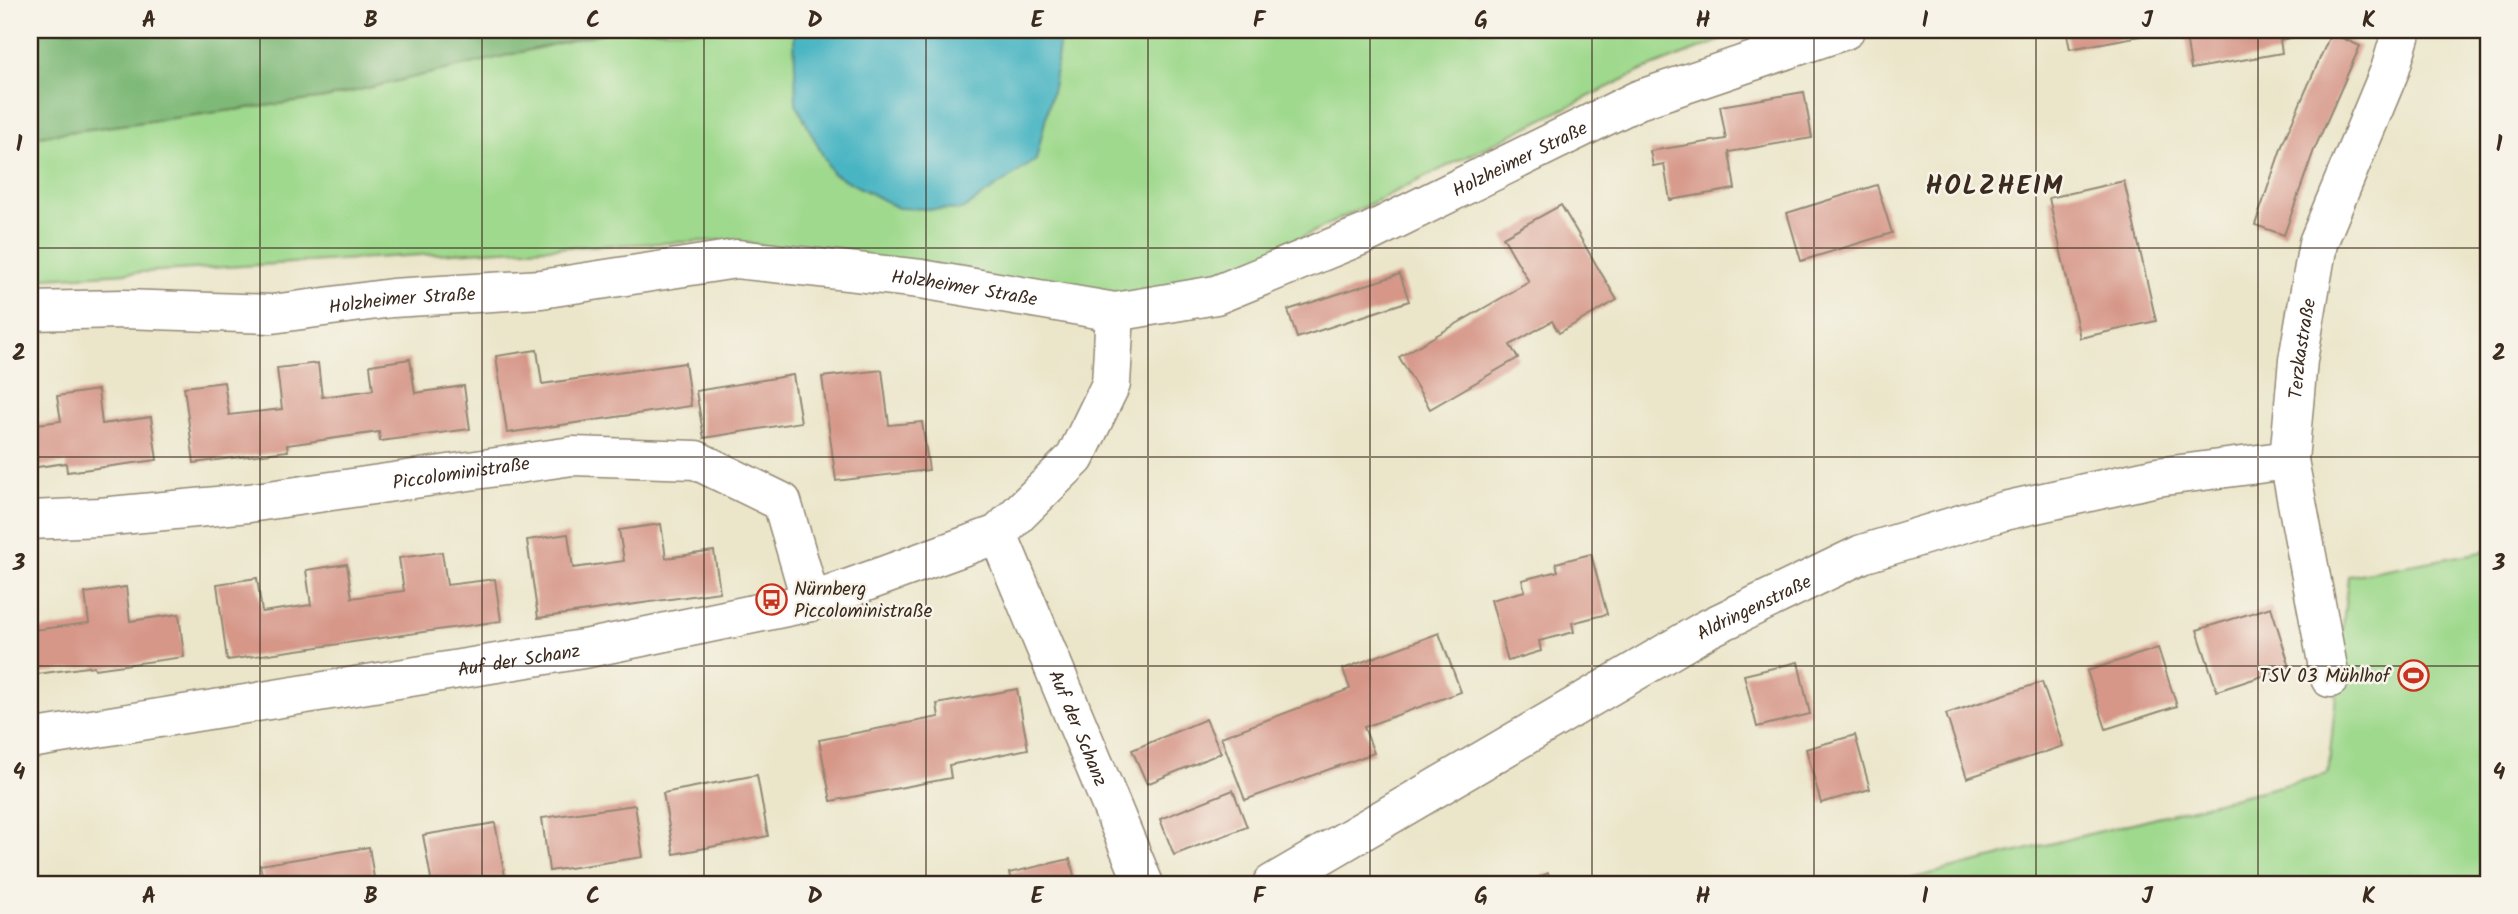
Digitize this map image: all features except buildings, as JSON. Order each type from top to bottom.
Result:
[{"type":"street","name":"Holzheimer Straße","points":[[30,311],[124,309],[272,314],[392,298],[541,289],[736,259],[921,279],[1115,312],[1216,295],[1370,232],[1638,100],[1845,30]]},
{"type":"street","name":"Terzkastraße","points":[[2330,678],[2289,460],[2298,360],[2318,243],[2390,70],[2402,30]]},
{"type":"street","name":"Auf der Schanz","points":[[30,739],[589,648],[811,602],[998,534],[1075,458],[1111,384],[1115,312]]},
{"type":"street","name":"Piccoloministraße","points":[[30,520],[100,517],[249,503],[572,456],[696,460],[782,502],[811,602]]},
{"type":"street","name":"Aldringenstraße","points":[[1272,884],[1707,629],[1862,554],[2004,511],[2157,477],[2289,460]]},
{"type":"street","name":"Auf der Schanz","points":[[998,534],[1144,884]]},
{"type":"green space","points":[[30,30],[615,30],[325,98],[30,137]]},
{"type":"green space","points":[[615,30],[1748,30],[1641,71],[1148,313],[729,240],[503,250],[30,279],[30,137],[325,98]]},
{"type":"green space","name":"TSV 03 Mühlhof","points":[[2488,551],[2488,884],[1890,884],[2328,774],[2348,576]]},
{"type":"water","points":[[803,30],[1061,30],[1054,83],[1036,160],[962,210],[898,208],[832,173],[796,104],[794,35]]},
{"type":"place","name":"Nürnberg Piccoloministraße","points":[[771,599]]},
{"type":"place","name":"TSV 03 Mühlhof","points":[[2413,675]]},
{"type":"district","name":"HOLZHEIM","points":[[1995,185]]}]
